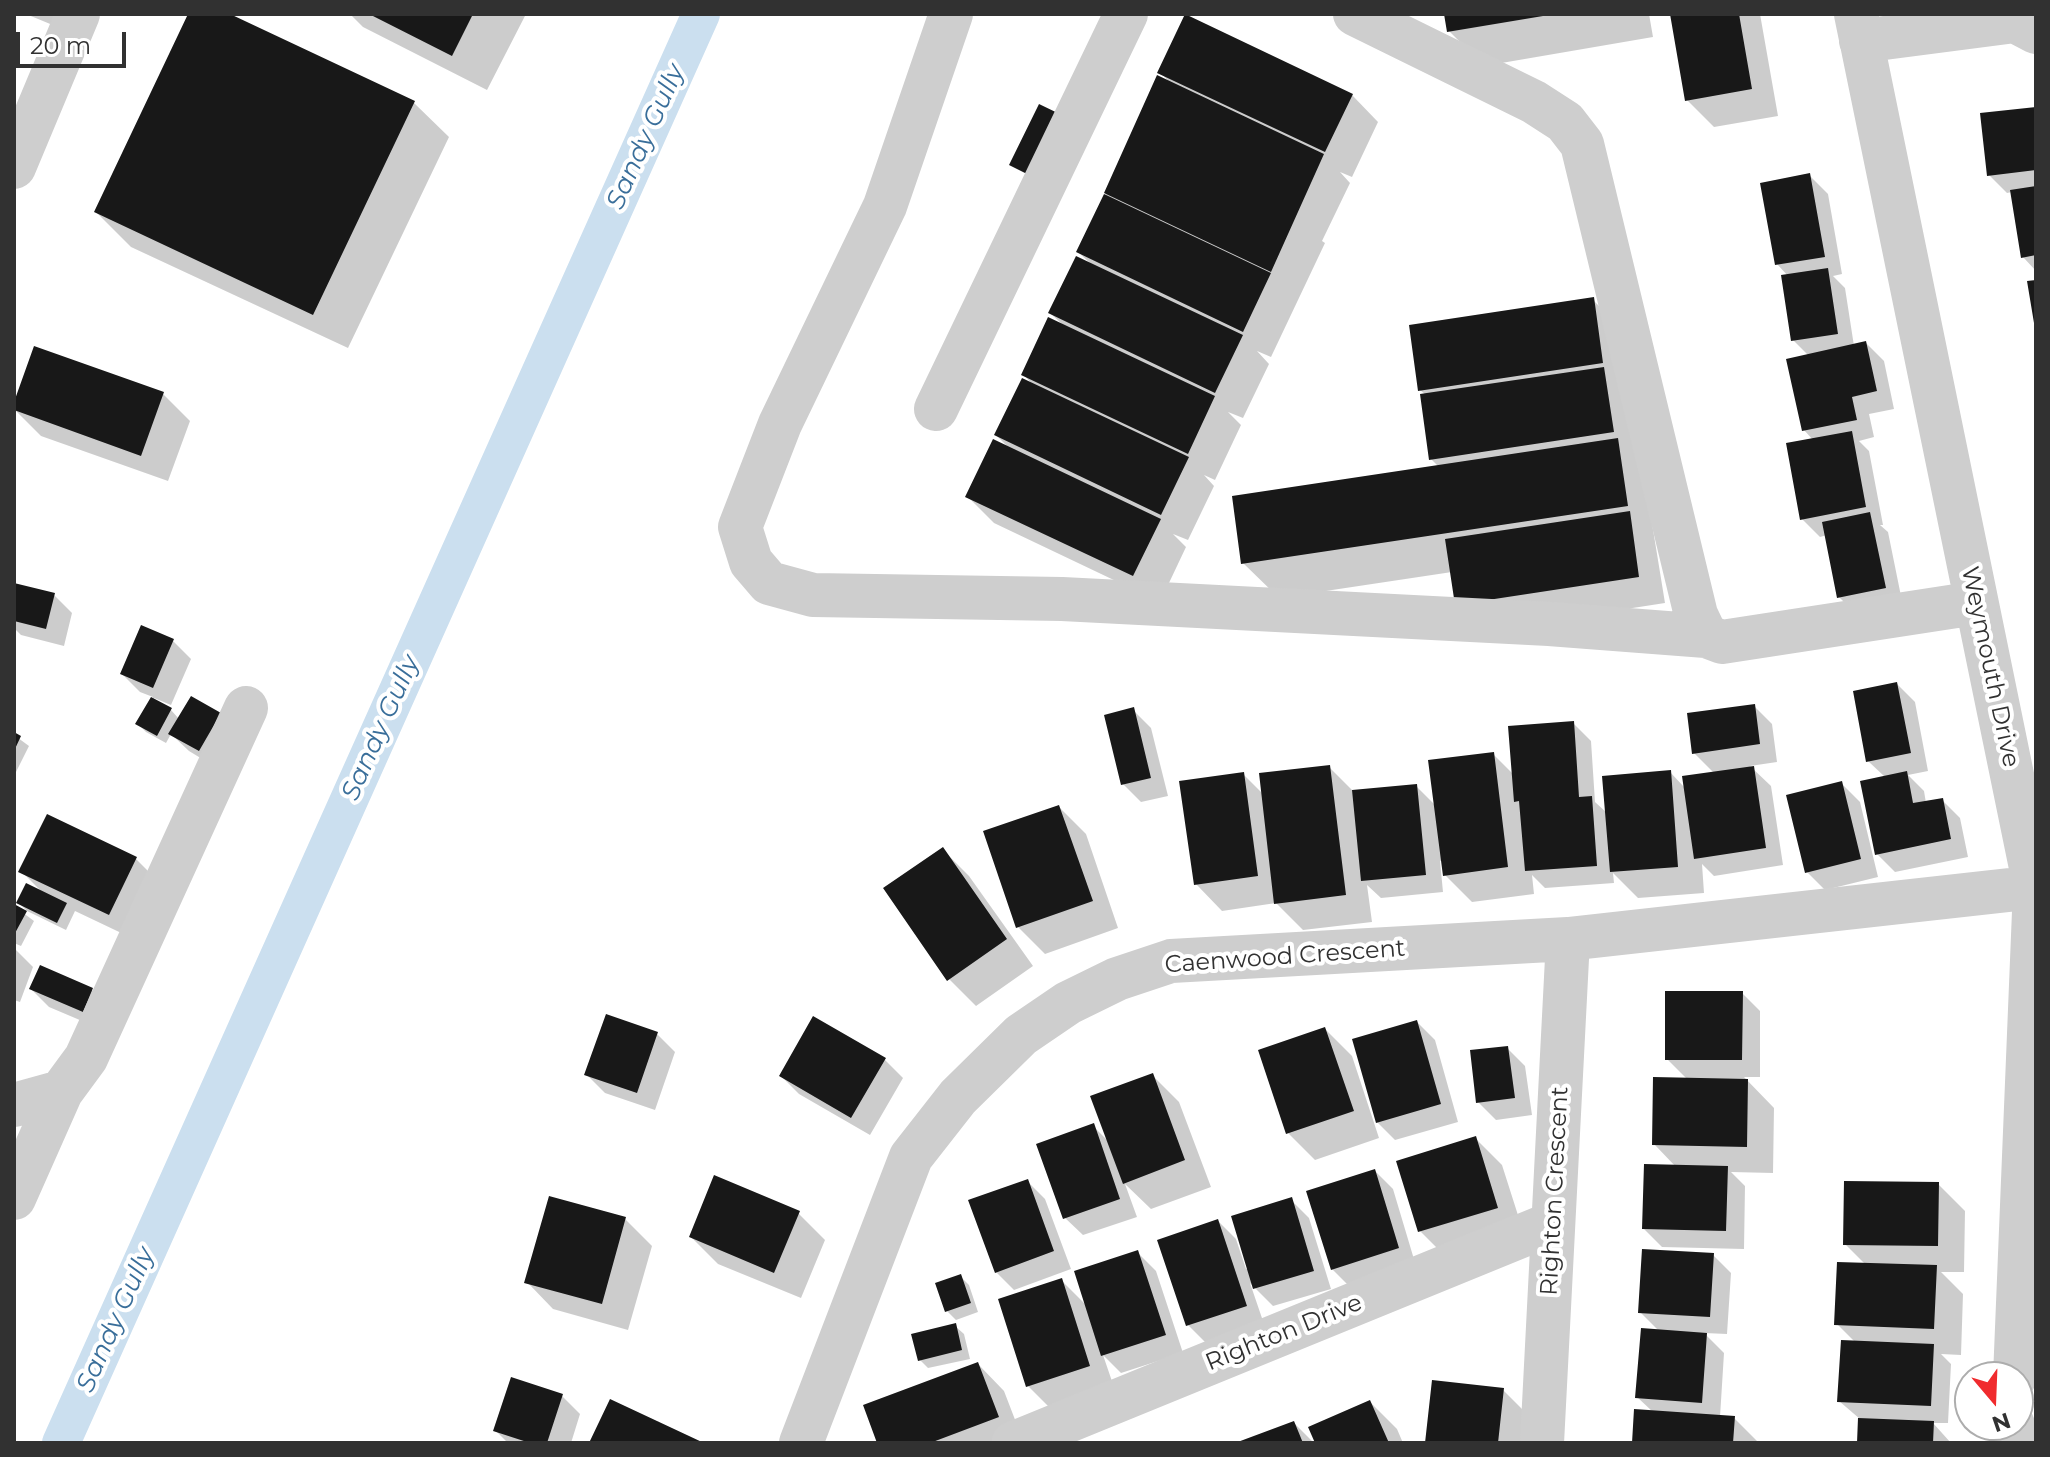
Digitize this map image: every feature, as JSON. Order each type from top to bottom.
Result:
[{"type":"street","points":[[14,167],[33,73],[78,14]]},
{"type":"street","points":[[951,14],[885,206],[780,424],[740,527],[751,562],[769,583],[813,595],[1062,599],[1549,624],[1706,636],[1722,642],[1976,603]]},
{"type":"street","points":[[936,409],[1126,14]]},
{"type":"street","points":[[1355,14],[1534,102],[1565,122],[1582,144],[1696,615],[1706,636]]},
{"type":"street","points":[[1859,28],[2015,21],[2036,32]]},
{"type":"street","name":"Weymouth Drive","points":[[1859,28],[2036,887],[2016,1361]]},
{"type":"street","points":[[14,1198],[61,1092],[86,1058],[246,708]]},
{"type":"street","name":"Caenwood Crescent","points":[[801,1443],[911,1157],[958,1097],[1021,1035],[1068,1003],[1117,979],[1171,961],[1568,939],[2036,887]]},
{"type":"street","name":"Righton Crescent","points":[[1542,1443],[1568,939]]},
{"type":"street","points":[[14,1105],[61,1092]]},
{"type":"street","name":"Righton Drive","points":[[1014,1443],[1553,1223]]},
{"type":"building","points":[[188,14],[230,14],[415,101],[313,315],[94,212]]},
{"type":"building","points":[[369,14],[473,14],[452,56]]},
{"type":"building","points":[[1185,14],[1353,94],[1325,152],[1157,73]]},
{"type":"building","points":[[1444,14],[1543,14],[1543,16],[1447,32]]},
{"type":"building","points":[[1670,14],[1739,14],[1752,89],[1685,101]]},
{"type":"building","points":[[1157,75],[1324,154],[1271,272],[1104,193]]},
{"type":"building","points":[[1039,104],[1068,118],[1037,179],[1009,165]]},
{"type":"building","points":[[2036,107],[2036,170],[1987,176],[1980,113]]},
{"type":"building","points":[[1810,173],[1825,257],[1775,265],[1760,183]]},
{"type":"building","points":[[2036,186],[2036,255],[2021,258],[2010,190]]},
{"type":"building","points":[[1104,194],[1271,273],[1243,332],[1076,252]]},
{"type":"building","points":[[1076,256],[1243,335],[1215,393],[1048,313]]},
{"type":"building","points":[[1828,268],[1838,334],[1791,341],[1781,275]]},
{"type":"building","points":[[2036,280],[2036,323],[2034,323],[2027,281]]},
{"type":"building","points":[[1594,297],[1603,363],[1418,391],[1409,325]]},
{"type":"building","points":[[1048,317],[1215,396],[1188,454],[1021,375]]},
{"type":"building","points":[[1866,341],[1877,391],[1852,397],[1857,420],[1802,431],[1786,359]]},
{"type":"building","points":[[34,346],[164,392],[141,456],[14,410]]},
{"type":"building","points":[[1604,367],[1614,432],[1429,460],[1420,394]]},
{"type":"building","points":[[1022,378],[1189,457],[1161,515],[994,435]]},
{"type":"building","points":[[1852,431],[1866,507],[1800,520],[1786,443]]},
{"type":"building","points":[[1618,438],[1628,506],[1241,564],[1232,496]]},
{"type":"building","points":[[993,439],[1161,519],[1133,576],[965,497]]},
{"type":"building","points":[[1630,511],[1639,577],[1455,605],[1445,539]]},
{"type":"building","points":[[1870,512],[1886,588],[1837,598],[1822,522]]},
{"type":"building","points":[[14,583],[55,593],[46,629],[14,621]]},
{"type":"building","points":[[141,625],[174,639],[153,688],[120,674]]},
{"type":"building","points":[[1897,682],[1911,753],[1866,762],[1853,691]]},
{"type":"building","points":[[191,696],[221,713],[199,751],[168,734]]},
{"type":"building","points":[[151,697],[172,708],[157,736],[135,724]]},
{"type":"building","points":[[1755,704],[1760,744],[1692,754],[1687,713]]},
{"type":"building","points":[[1134,707],[1151,778],[1121,785],[1104,715]]},
{"type":"building","points":[[1574,721],[1579,797],[1592,796],[1597,866],[1525,871],[1519,801],[1514,802],[1508,726]]},
{"type":"building","points":[[14,732],[21,736],[14,751]]},
{"type":"building","points":[[1494,752],[1508,867],[1443,876],[1428,760]]},
{"type":"building","points":[[1330,765],[1346,895],[1274,904],[1259,773]]},
{"type":"building","points":[[1754,766],[1766,848],[1694,859],[1682,776]]},
{"type":"building","points":[[1671,770],[1678,867],[1610,872],[1602,776]]},
{"type":"building","points":[[1907,771],[1913,803],[1943,798],[1951,839],[1875,855],[1860,781]]},
{"type":"building","points":[[1244,772],[1258,876],[1194,885],[1179,781]]},
{"type":"building","points":[[1842,781],[1861,859],[1805,873],[1786,795]]},
{"type":"building","points":[[1417,784],[1426,875],[1361,881],[1352,790]]},
{"type":"building","points":[[1059,805],[1093,901],[1016,928],[983,831]]},
{"type":"building","points":[[47,814],[137,857],[109,915],[18,872]]},
{"type":"building","points":[[943,847],[1007,939],[947,981],[883,888]]},
{"type":"building","points":[[26,883],[67,903],[57,923],[16,903]]},
{"type":"building","points":[[14,904],[27,911],[14,935]]},
{"type":"building","points":[[40,965],[93,988],[83,1012],[29,989]]},
{"type":"building","points":[[1665,991],[1743,991],[1742,1060],[1665,1060]]},
{"type":"building","points":[[606,1014],[658,1032],[637,1093],[584,1075]]},
{"type":"building","points":[[813,1016],[886,1058],[851,1118],[779,1076]]},
{"type":"building","points":[[1417,1020],[1441,1104],[1376,1123],[1352,1039]]},
{"type":"building","points":[[1325,1027],[1354,1111],[1286,1134],[1258,1050]]},
{"type":"building","points":[[1508,1046],[1515,1098],[1476,1103],[1470,1050]]},
{"type":"building","points":[[1153,1073],[1185,1160],[1123,1184],[1090,1096]]},
{"type":"building","points":[[1653,1077],[1748,1079],[1747,1147],[1652,1145]]},
{"type":"building","points":[[1094,1123],[1120,1199],[1063,1219],[1036,1144]]},
{"type":"building","points":[[1476,1136],[1498,1208],[1418,1232],[1396,1161]]},
{"type":"building","points":[[1644,1164],[1728,1166],[1726,1231],[1642,1229]]},
{"type":"building","points":[[1375,1169],[1399,1248],[1331,1270],[1306,1191]]},
{"type":"building","points":[[714,1175],[800,1211],[774,1273],[689,1237]]},
{"type":"building","points":[[1028,1179],[1054,1251],[995,1273],[968,1200]]},
{"type":"building","points":[[1844,1181],[1939,1182],[1938,1246],[1843,1245]]},
{"type":"building","points":[[549,1196],[626,1217],[602,1304],[524,1283]]},
{"type":"building","points":[[1292,1197],[1314,1271],[1253,1289],[1231,1216]]},
{"type":"building","points":[[1218,1219],[1247,1306],[1186,1326],[1157,1240]]},
{"type":"building","points":[[1642,1249],[1714,1253],[1710,1317],[1638,1313]]},
{"type":"building","points":[[1138,1250],[1166,1335],[1101,1356],[1074,1271]]},
{"type":"building","points":[[1837,1262],[1937,1265],[1934,1329],[1834,1325]]},
{"type":"building","points":[[961,1274],[971,1303],[945,1312],[935,1283]]},
{"type":"building","points":[[1062,1278],[1090,1366],[1026,1387],[998,1299]]},
{"type":"building","points":[[956,1323],[962,1350],[918,1361],[911,1334]]},
{"type":"building","points":[[1641,1328],[1707,1333],[1702,1403],[1635,1398]]},
{"type":"building","points":[[1841,1340],[1934,1344],[1931,1406],[1837,1402]]},
{"type":"building","points":[[978,1362],[999,1417],[930,1443],[877,1443],[863,1405]]},
{"type":"building","points":[[511,1377],[563,1394],[547,1443],[530,1443],[493,1431]]},
{"type":"building","points":[[1432,1380],[1504,1388],[1498,1443],[1425,1443]]},
{"type":"building","points":[[610,1399],[704,1443],[589,1443]]},
{"type":"building","points":[[1370,1400],[1389,1443],[1315,1443],[1308,1427]]},
{"type":"building","points":[[1634,1409],[1735,1416],[1733,1443],[1632,1443]]},
{"type":"building","points":[[1858,1418],[1934,1421],[1933,1443],[1857,1443]]},
{"type":"building","points":[[1294,1421],[1303,1443],[1235,1443]]},
{"type":"waterway","name":"Sandy Gully","points":[[61,1443],[701,14]]}]
